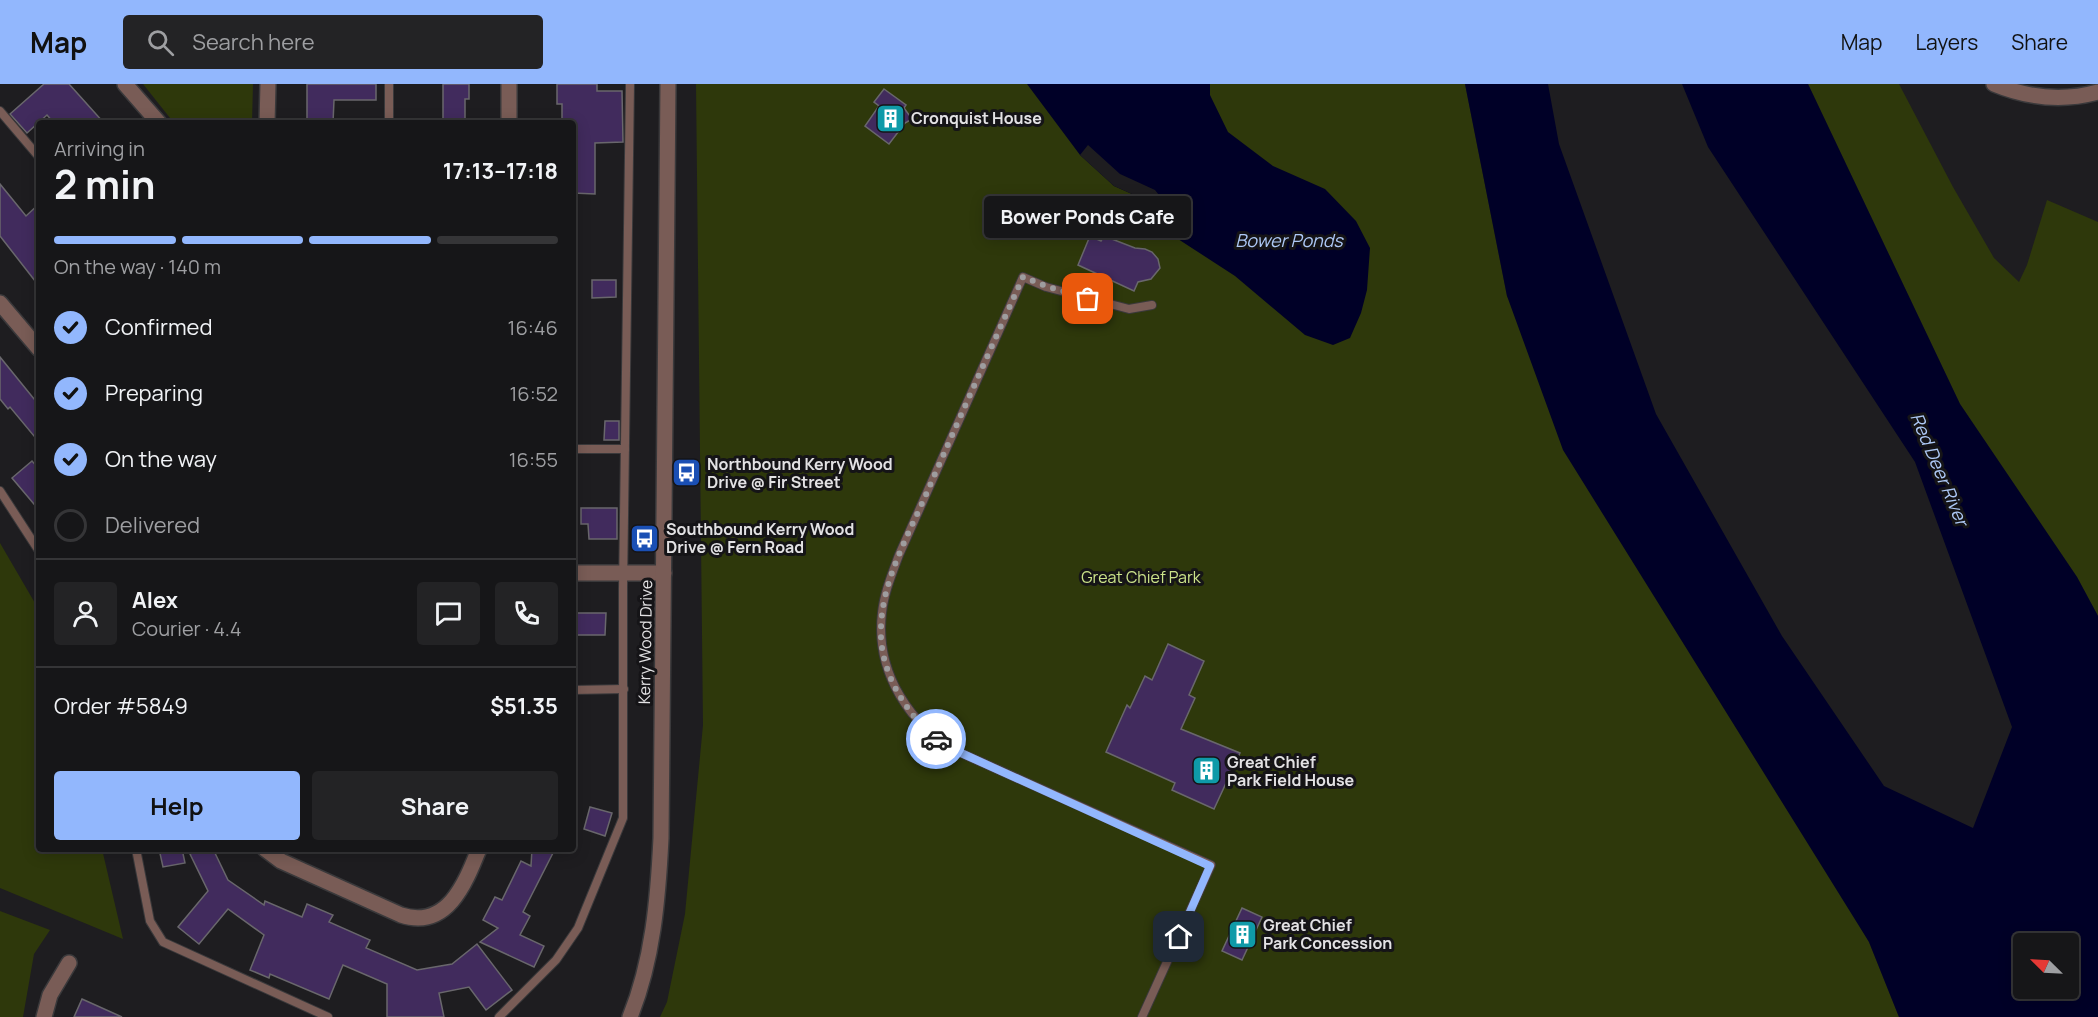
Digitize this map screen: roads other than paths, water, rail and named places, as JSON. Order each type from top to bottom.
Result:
[{"type":"street","points":[[125,84],[156,120]]},
{"type":"street","points":[[267,120],[268,84]]},
{"type":"street","points":[[509,84],[509,120]]},
{"type":"street","name":"Kerry Wood Drive","points":[[630,1017],[647,962],[657,907],[660,871],[668,84]]},
{"type":"street","points":[[1994,84],[2030,96],[2055,98],[2078,97],[2098,92]]},
{"type":"street","points":[[0,303],[36,345]]},
{"type":"street","points":[[576,573],[664,573]]},
{"type":"street","points":[[269,852],[281,861],[401,915],[419,919],[436,915],[452,902],[477,852]]},
{"type":"street","points":[[44,1017],[50,995],[69,963]]},
{"type":"lane","points":[[388,120],[389,84]]},
{"type":"lane","points":[[499,1017],[556,960],[578,928],[623,818],[623,573],[630,84]]},
{"type":"lane","points":[[0,111],[36,154]]},
{"type":"lane","points":[[1142,1017],[1210,866],[939,742],[907,709],[895,689],[885,658],[880,630],[887,589],[899,555],[1023,277],[1046,286],[1129,309],[1152,305]]},
{"type":"lane","points":[[576,449],[625,449]]},
{"type":"lane","points":[[0,491],[36,546]]},
{"type":"lane","points":[[576,690],[624,689]]},
{"type":"lane","points":[[137,852],[150,921],[163,942],[328,1017]]},
{"type":"water","name":"Bower Ponds","points":[[1027,84],[1210,84],[1210,95],[1228,132],[1273,166],[1325,189],[1356,221],[1370,248],[1367,290],[1361,313],[1350,338],[1333,345],[1305,335],[1235,276],[1178,239],[1150,202],[1114,186],[1080,155]]},
{"type":"water","name":"Red Deer River","points":[[1465,84],[1548,84],[1559,144],[1656,414],[1782,636],[1884,786],[1973,828],[2012,727],[1915,462],[1708,147],[1682,84],[1808,84],[1960,404],[2077,577],[2098,616],[2098,1017],[1899,1017],[1869,942],[1563,450],[1507,296]]},
{"type":"place","name":"Cronquist House","points":[[890,118]]},
{"type":"place","name":"Bower Ponds Cafe","points":[[1088,299]]},
{"type":"place","name":"Northbound Kerry Wood Drive @ Fir Street","points":[[686,473]]},
{"type":"place","name":"Southbound Kerry Wood Drive @ Fern Road","points":[[645,538]]},
{"type":"place","name":"Great Chief Park Field House","points":[[1206,771]]},
{"type":"place","name":"Great Chief Park Concession","points":[[1242,934]]},
{"type":"park label","name":"Great Chief Park","points":[[1141,577]]}]
